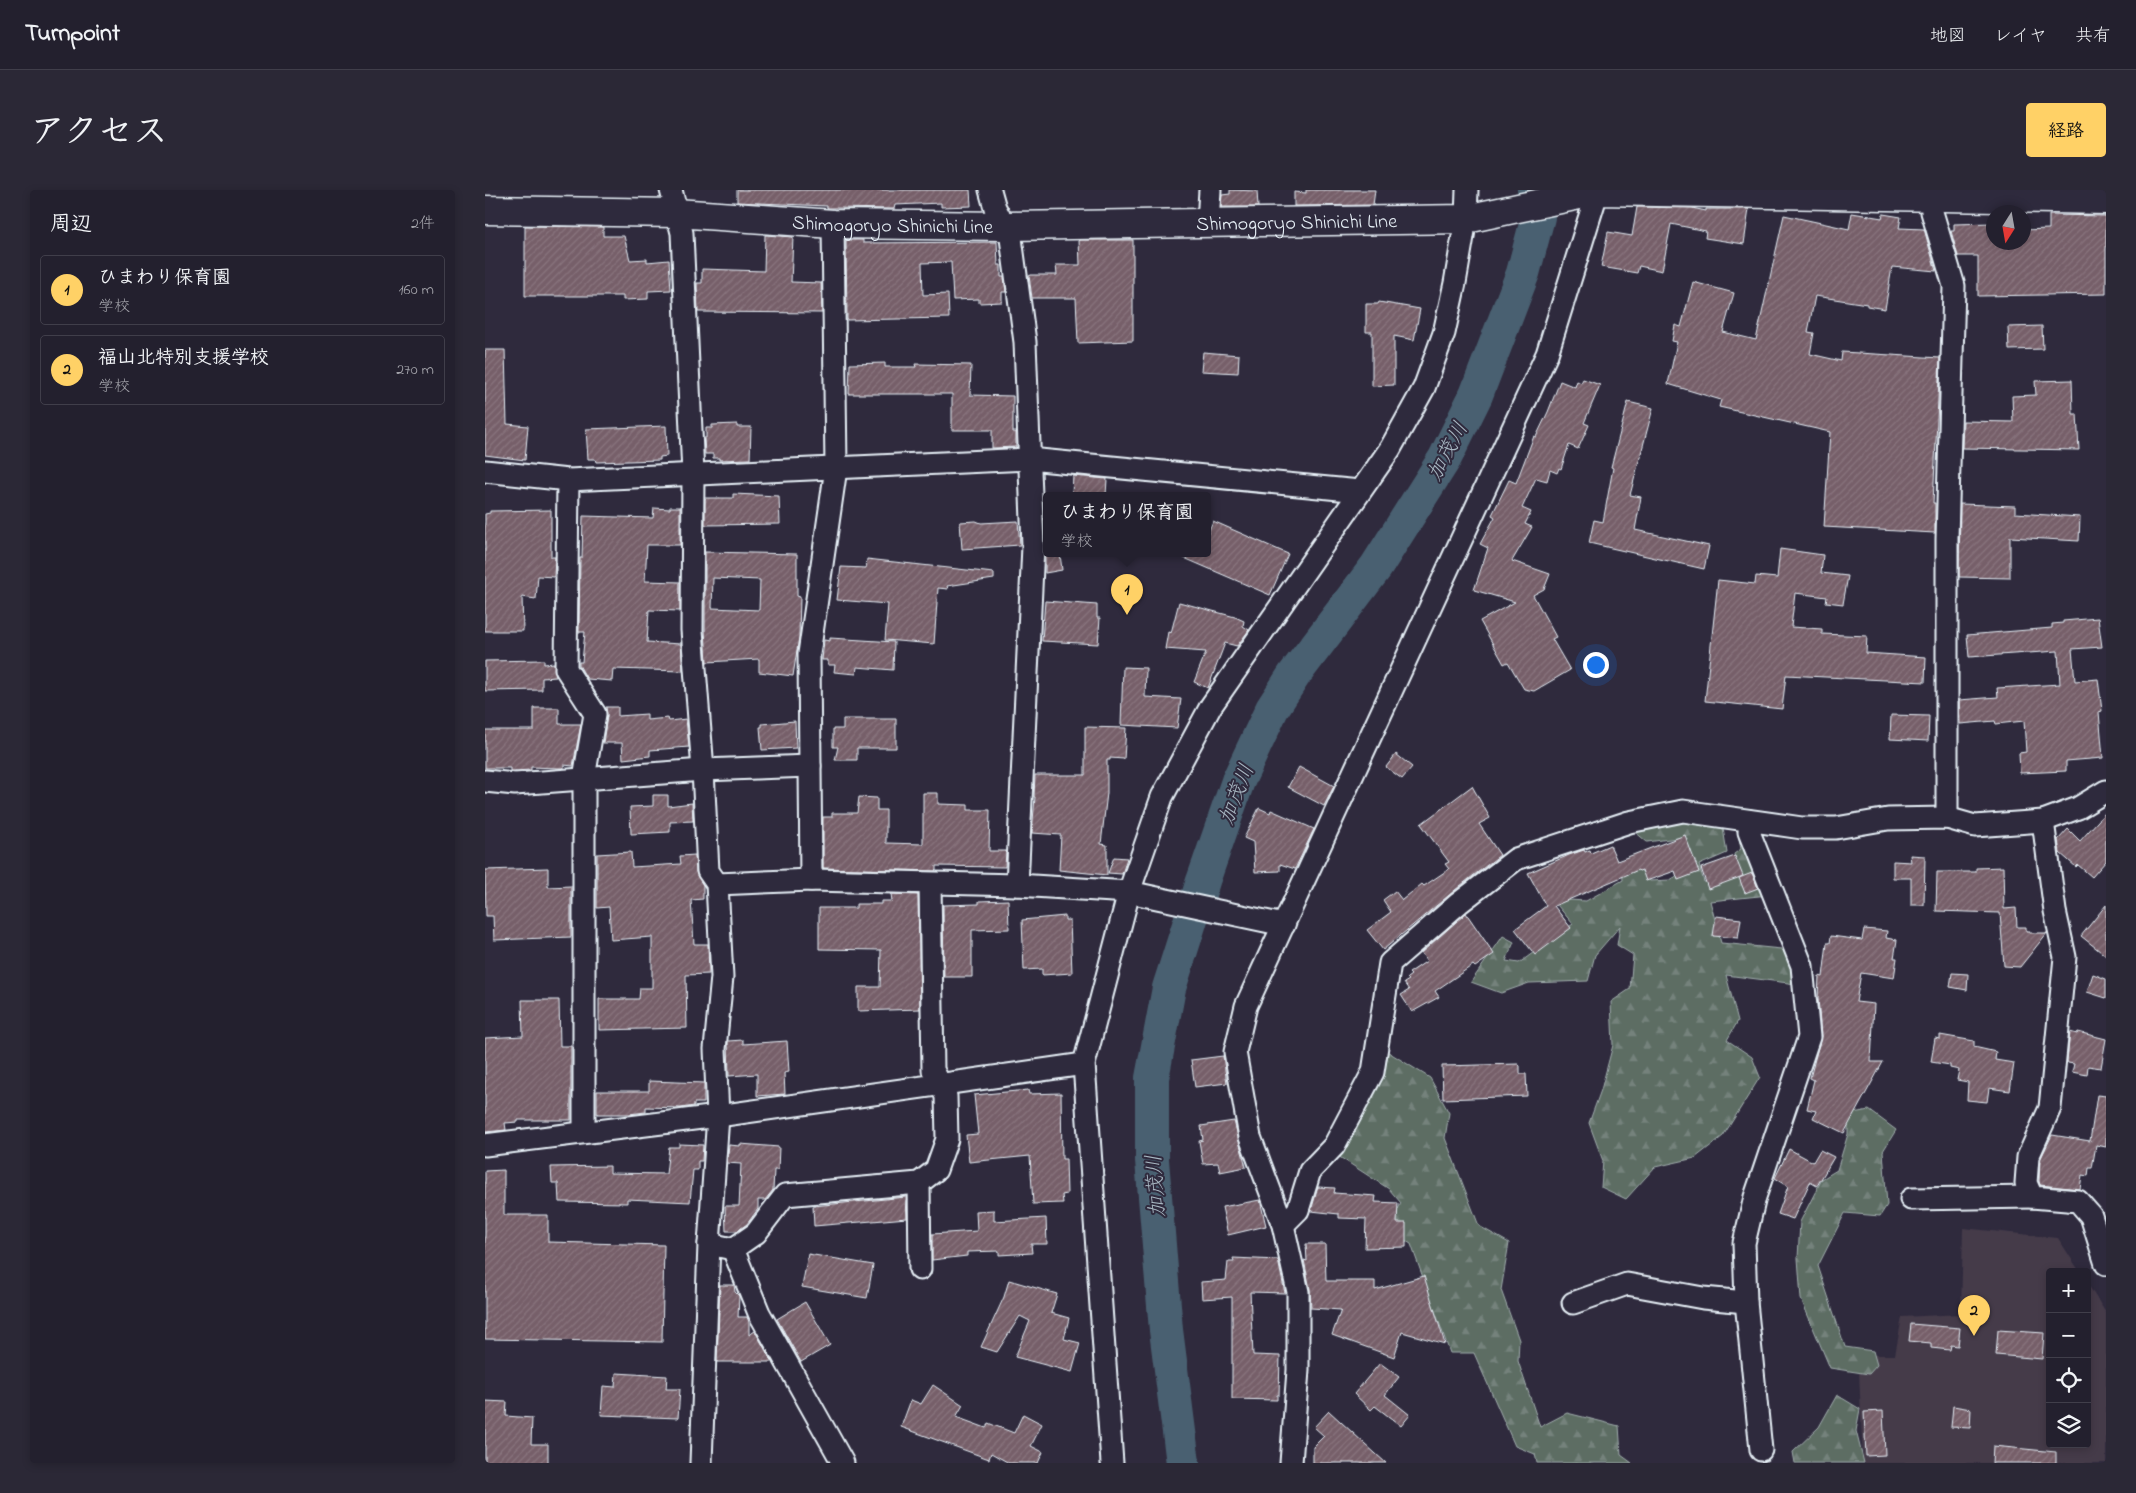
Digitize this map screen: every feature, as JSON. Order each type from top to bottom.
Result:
[{"type":"main road","name":"Shimogoryo Shinichi Line","points":[[485,210],[674,201],[833,224],[1005,226],[1473,217],[1592,192],[1932,193],[2106,200]]},
{"type":"street","points":[[990,190],[995,208],[1011,238],[1025,342],[1033,546],[1017,885]]},
{"type":"street","points":[[1208,223],[1210,190]]},
{"type":"street","points":[[1112,1463],[1084,1064],[1163,797],[1211,706],[1390,449],[1424,388],[1444,333],[1473,217],[1467,190]]},
{"type":"street","points":[[1291,1463],[1298,1370],[1298,1292],[1283,1225],[1250,1137],[1235,1052],[1246,1006],[1547,354],[1592,192]]},
{"type":"street","points":[[1932,193],[1932,212],[1954,286],[1947,539],[1947,818]]},
{"type":"street","points":[[674,201],[682,233],[693,474],[692,630],[703,770],[708,871],[717,884],[722,977],[715,1049],[718,1116],[709,1244],[701,1463]]},
{"type":"street","points":[[811,880],[809,654],[836,468],[833,224]]},
{"type":"street","points":[[485,472],[568,480],[1029,460],[1360,491]]},
{"type":"street","points":[[568,480],[566,669],[595,714],[585,778],[584,1131]]},
{"type":"street","points":[[485,781],[515,784],[703,770],[810,766]]},
{"type":"street","points":[[1283,1225],[1298,1210],[1310,1171],[1335,1146],[1373,1072],[1390,963],[1459,903],[1516,859],[1629,822],[1683,811],[1802,828],[1836,828],[1888,819],[1947,818],[1975,826],[2043,821],[2078,808],[2106,791]]},
{"type":"street","points":[[1750,821],[1749,832],[1802,966],[1809,1037],[1755,1197],[1744,1242],[1746,1302],[1761,1450]]},
{"type":"street","points":[[2032,1197],[2026,1184],[2028,1157],[2050,1108],[2065,957],[2055,911],[2043,821]]},
{"type":"street","points":[[717,884],[811,880],[1017,885],[1135,893],[1285,925]]},
{"type":"street","points":[[709,1244],[733,1249],[756,1233],[785,1195],[919,1182],[936,1170],[947,1139],[946,1096],[933,1070],[930,884]]},
{"type":"street","points":[[485,1145],[584,1131],[718,1116],[1084,1064]]},
{"type":"street","points":[[919,1182],[921,1269]]},
{"type":"street","points":[[1911,1200],[2032,1197],[2078,1201],[2091,1216],[2106,1264]]},
{"type":"street","points":[[733,1249],[759,1312],[843,1463]]},
{"type":"street","points":[[1573,1304],[1627,1284],[1703,1298],[1746,1302]]},
{"type":"shaded area","points":[[1963,1228],[2058,1238],[2077,1268],[2046,1268],[2046,1448],[2091,1448],[2091,1289],[2106,1313],[2106,1463],[1863,1463],[1859,1372],[1862,1355],[1895,1355],[1902,1317],[1961,1314]]},
{"type":"green space","points":[[1682,816],[1722,822],[1727,853],[1699,865],[1704,882],[1737,875],[1734,854],[1741,849],[1737,829],[1745,830],[1769,895],[1710,901],[1721,943],[1791,950],[1796,984],[1726,975],[1738,1021],[1727,1040],[1752,1057],[1760,1077],[1723,1136],[1695,1158],[1655,1167],[1626,1199],[1601,1187],[1603,1161],[1589,1123],[1601,1090],[1613,1045],[1611,1002],[1630,989],[1633,955],[1617,945],[1620,926],[1595,955],[1588,981],[1529,983],[1501,993],[1471,982],[1503,936],[1514,942],[1506,961],[1519,963],[1573,924],[1552,899],[1586,901],[1623,880],[1622,863],[1636,865],[1650,881],[1670,880],[1687,870],[1685,837],[1647,842],[1634,831]]},
{"type":"green space","points":[[1385,1050],[1430,1078],[1449,1113],[1445,1138],[1479,1226],[1509,1243],[1501,1290],[1519,1340],[1518,1361],[1540,1427],[1567,1413],[1619,1426],[1621,1455],[1632,1463],[1537,1463],[1535,1454],[1515,1446],[1474,1353],[1450,1353],[1411,1244],[1388,1230],[1401,1203],[1389,1189],[1338,1156],[1354,1130],[1366,1105]]},
{"type":"green space","points":[[1869,1110],[1896,1130],[1883,1151],[1887,1205],[1880,1216],[1845,1213],[1818,1266],[1845,1347],[1873,1351],[1877,1365],[1869,1374],[1830,1368],[1801,1299],[1798,1258],[1800,1222],[1822,1179],[1837,1170],[1848,1134],[1848,1114]]},
{"type":"green space","points":[[1837,1395],[1860,1409],[1856,1431],[1864,1463],[1795,1463],[1793,1452],[1819,1427]]},
{"type":"building","points":[[737,190],[970,190],[971,206],[941,207],[941,203],[895,205],[894,209],[827,208],[827,206],[737,202]]},
{"type":"building","points":[[1230,190],[1257,191],[1258,207],[1221,207],[1222,195],[1230,194]]},
{"type":"building","points":[[1306,190],[1375,190],[1373,205],[1294,206],[1294,192],[1306,193]]},
{"type":"building","points":[[1637,207],[1692,208],[1706,211],[1706,209],[1749,209],[1744,244],[1705,238],[1706,231],[1671,224],[1662,271],[1639,266],[1637,273],[1601,267],[1608,232],[1632,236]]},
{"type":"building","points":[[1852,213],[1882,218],[1883,214],[1901,217],[1899,228],[1924,229],[1936,271],[1892,267],[1885,309],[1867,306],[1867,304],[1815,296],[1808,332],[1814,333],[1810,354],[1841,361],[1842,352],[1940,358],[1933,503],[1935,503],[1935,533],[1824,527],[1830,432],[1719,407],[1721,400],[1668,384],[1677,342],[1672,341],[1675,325],[1681,327],[1693,282],[1734,293],[1723,332],[1756,340],[1784,215],[1849,229]]},
{"type":"building","points":[[2049,215],[2106,216],[2106,294],[1978,296],[1978,256],[1958,256],[1951,231],[1954,231],[1954,224],[1986,223],[1986,250],[2031,250],[2031,230],[2049,229]]},
{"type":"building","points":[[525,226],[603,227],[603,236],[624,236],[630,260],[647,259],[647,262],[669,260],[671,290],[648,291],[648,299],[623,300],[623,296],[525,296]]},
{"type":"building","points":[[765,235],[793,237],[791,282],[821,283],[822,313],[698,312],[697,283],[702,283],[702,269],[764,271]]},
{"type":"building","points":[[846,240],[863,240],[863,243],[997,242],[998,265],[1001,265],[1001,277],[1004,277],[1006,292],[1002,292],[1002,302],[979,303],[979,299],[953,300],[951,262],[922,263],[923,295],[948,294],[949,318],[847,320]]},
{"type":"building","points":[[1079,240],[1133,240],[1133,341],[1078,343],[1076,298],[1032,298],[1029,276],[1057,275],[1056,265],[1080,265]]},
{"type":"building","points":[[1379,302],[1420,309],[1414,340],[1394,336],[1394,385],[1372,386],[1372,332],[1366,332],[1366,304],[1378,304]]},
{"type":"building","points":[[2042,326],[2043,349],[2009,350],[2008,327]]},
{"type":"building","points":[[485,350],[505,350],[507,424],[528,426],[525,460],[485,455]]},
{"type":"building","points":[[1203,352],[1239,355],[1238,373],[1201,371]]},
{"type":"building","points":[[885,363],[885,367],[916,367],[915,364],[971,365],[970,395],[1013,396],[1013,432],[1016,432],[1016,447],[992,448],[992,430],[952,430],[952,394],[849,394],[850,364]]},
{"type":"building","points":[[1583,379],[1600,385],[1584,423],[1589,425],[1578,449],[1569,445],[1561,469],[1559,468],[1557,473],[1550,470],[1547,481],[1536,478],[1522,508],[1531,512],[1525,524],[1532,527],[1512,561],[1550,574],[1544,589],[1533,595],[1556,637],[1552,639],[1570,670],[1534,691],[1524,689],[1508,662],[1504,664],[1480,621],[1515,602],[1474,590],[1488,548],[1480,544],[1495,517],[1492,515],[1509,480],[1516,483],[1534,436],[1536,437],[1548,412],[1560,381],[1575,387],[1577,381],[1581,383]]},
{"type":"building","points":[[2072,380],[2073,414],[2077,414],[2079,450],[1962,448],[1963,421],[2013,422],[2012,396],[2036,395],[2035,381]]},
{"type":"building","points":[[1628,402],[1653,408],[1630,495],[1641,497],[1635,530],[1709,546],[1704,569],[1589,543],[1594,520],[1603,522],[1613,468],[1611,467]]},
{"type":"building","points":[[737,424],[737,427],[751,427],[750,459],[719,460],[719,458],[713,458],[713,454],[705,454],[704,438],[706,438],[706,428],[712,428],[712,425]]},
{"type":"building","points":[[666,426],[667,456],[660,457],[660,460],[596,462],[595,459],[588,459],[586,429]]},
{"type":"building","points":[[1073,476],[1107,479],[1106,492],[1072,492]]},
{"type":"building","points":[[733,494],[779,496],[780,524],[705,525],[705,498],[733,498]]},
{"type":"building","points":[[1960,504],[2015,506],[2015,513],[2080,517],[2079,541],[2010,537],[2010,578],[1959,577]]},
{"type":"building","points":[[670,507],[680,507],[680,545],[647,545],[645,581],[680,582],[680,611],[649,610],[647,642],[681,644],[683,671],[613,669],[612,681],[587,679],[579,665],[579,662],[582,662],[585,632],[579,632],[580,558],[582,558],[583,516],[653,518],[654,508],[670,509]]},
{"type":"building","points":[[551,510],[551,557],[555,557],[554,577],[538,576],[536,599],[522,597],[523,631],[485,631],[485,514],[490,513],[490,511]]},
{"type":"building","points":[[976,521],[981,523],[1018,521],[1020,545],[962,549],[960,522]]},
{"type":"building","points":[[1213,521],[1288,554],[1270,595],[1182,557],[1211,557],[1211,526]]},
{"type":"building","points":[[1780,549],[1823,555],[1821,573],[1848,576],[1843,604],[1826,602],[1827,597],[1795,593],[1791,627],[1822,629],[1822,634],[1867,636],[1866,653],[1926,657],[1925,682],[1786,675],[1782,709],[1705,701],[1718,580],[1755,584],[1756,576],[1777,578]]},
{"type":"building","points":[[705,552],[797,554],[797,596],[800,597],[799,637],[793,676],[759,672],[759,659],[707,662]],"holes":[[[713,578],[760,580],[759,610],[712,608]]]},
{"type":"building","points":[[1045,557],[1060,557],[1062,570],[1045,573]]},
{"type":"building","points":[[867,559],[994,573],[994,579],[947,586],[948,589],[938,588],[934,644],[885,640],[888,604],[837,600],[841,567],[866,568]]},
{"type":"building","points":[[1045,601],[1097,605],[1097,618],[1100,618],[1098,644],[1042,641]]},
{"type":"building","points":[[1179,602],[1235,617],[1244,621],[1243,626],[1249,630],[1237,646],[1225,643],[1208,688],[1194,682],[1206,652],[1165,649],[1168,632],[1171,633]]},
{"type":"building","points":[[2098,618],[2102,647],[2072,649],[2075,681],[2098,679],[2102,711],[2099,712],[2103,758],[2066,761],[2066,771],[2020,773],[2019,753],[2026,752],[2024,721],[1996,724],[1995,721],[1960,724],[1959,700],[1998,697],[1997,688],[2060,684],[2058,651],[1969,657],[1967,635],[2052,628],[2052,624],[2063,623],[2063,621]]},
{"type":"building","points":[[830,638],[894,642],[893,670],[857,667],[856,674],[834,672],[835,665],[828,665],[828,660],[822,660],[824,640],[830,641]]},
{"type":"building","points":[[544,660],[544,664],[554,663],[556,677],[542,678],[542,690],[485,691],[485,661]]},
{"type":"building","points":[[1123,667],[1146,668],[1145,697],[1181,699],[1177,728],[1121,725]]},
{"type":"building","points":[[606,707],[618,707],[618,716],[647,714],[647,720],[668,718],[669,721],[686,719],[689,747],[650,750],[650,756],[623,759],[622,743],[603,743],[607,716]]},
{"type":"building","points":[[534,708],[559,708],[559,724],[581,724],[573,766],[564,765],[564,768],[531,767],[531,770],[513,771],[510,771],[510,768],[485,768],[485,730],[534,730]]},
{"type":"building","points":[[1891,715],[1929,716],[1928,741],[1890,739]]},
{"type":"building","points":[[843,719],[896,719],[896,748],[857,748],[857,760],[835,760],[838,747],[833,747],[833,729],[843,729]]},
{"type":"building","points":[[795,721],[796,748],[762,750],[760,727],[762,727],[762,724]]},
{"type":"building","points":[[1085,727],[1126,728],[1124,759],[1110,758],[1110,760],[1107,760],[1107,793],[1101,844],[1107,845],[1107,875],[1059,870],[1061,835],[1032,833],[1035,775],[1085,775]]},
{"type":"building","points":[[1396,754],[1412,767],[1402,779],[1386,767]]},
{"type":"building","points":[[1299,767],[1334,786],[1324,806],[1288,787]]},
{"type":"building","points":[[1472,786],[1490,818],[1479,824],[1500,855],[1383,950],[1367,930],[1391,912],[1383,900],[1395,891],[1402,900],[1422,884],[1424,886],[1449,869],[1445,864],[1449,862],[1421,824]]},
{"type":"building","points":[[923,793],[938,793],[938,804],[968,805],[968,810],[990,810],[989,851],[1006,851],[1005,867],[936,866],[936,871],[823,868],[823,817],[832,817],[832,813],[857,813],[859,797],[877,798],[877,810],[886,810],[886,843],[923,844]]},
{"type":"building","points":[[653,795],[668,795],[668,806],[692,803],[693,821],[670,822],[670,832],[631,834],[630,807],[653,806]]},
{"type":"building","points":[[1259,808],[1270,813],[1271,810],[1314,829],[1295,869],[1280,864],[1280,871],[1255,872],[1253,842],[1244,838]]},
{"type":"building","points":[[2106,812],[2106,861],[2092,877],[2078,865],[2076,867],[2060,853],[2058,840],[2068,829],[2080,841]]},
{"type":"building","points":[[1685,835],[1699,872],[1678,880],[1675,871],[1646,881],[1642,870],[1638,870],[1554,906],[1571,928],[1535,955],[1515,929],[1546,906],[1528,873],[1569,855],[1584,850],[1585,852],[1590,850],[1591,853],[1610,845],[1617,861]]},
{"type":"building","points":[[631,852],[632,867],[681,864],[680,856],[695,855],[696,872],[703,885],[703,899],[691,900],[694,944],[708,944],[709,974],[686,975],[687,1028],[599,1030],[599,999],[639,999],[640,988],[652,988],[652,937],[611,940],[609,907],[597,908],[597,854]]},
{"type":"building","points":[[1910,855],[1925,856],[1924,905],[1911,905],[1911,878],[1893,878],[1893,861],[1911,862]]},
{"type":"building","points":[[1735,856],[1743,876],[1708,889],[1701,868]]},
{"type":"building","points":[[1114,857],[1127,858],[1122,874],[1108,873]]},
{"type":"building","points":[[2003,867],[2004,909],[2016,908],[2017,927],[2026,927],[2026,931],[2030,931],[2030,933],[2047,933],[2020,967],[2004,966],[2000,913],[1936,911],[1937,872],[1976,872],[1976,868]]},
{"type":"building","points":[[548,868],[548,887],[571,886],[571,937],[494,940],[493,916],[486,916],[485,870]]},
{"type":"building","points":[[1752,873],[1758,888],[1745,893],[1739,878]]},
{"type":"building","points":[[891,894],[918,895],[920,1009],[858,1011],[858,987],[880,987],[881,950],[819,949],[819,908],[856,908],[856,904],[881,904],[881,901],[892,901]]},
{"type":"building","points":[[1008,900],[1009,929],[972,930],[972,977],[944,977],[943,905],[979,904],[979,901]]},
{"type":"building","points":[[2106,905],[2106,956],[2081,936]]},
{"type":"building","points":[[1466,913],[1494,954],[1475,967],[1473,965],[1435,991],[1439,997],[1412,1012],[1401,995],[1409,990],[1404,983],[1409,980],[1407,978],[1411,975],[1409,973],[1427,961],[1421,953]]},
{"type":"building","points":[[1065,916],[1065,920],[1070,920],[1072,973],[1042,975],[1042,969],[1024,970],[1022,920]]},
{"type":"building","points":[[1716,916],[1741,919],[1738,938],[1713,936]]},
{"type":"building","points":[[1864,929],[1887,931],[1886,938],[1897,940],[1894,958],[1897,958],[1894,978],[1861,973],[1856,1002],[1874,1004],[1871,1062],[1883,1062],[1844,1133],[1813,1118],[1816,1111],[1807,1109],[1814,1080],[1810,1078],[1821,1036],[1818,998],[1819,976],[1823,977],[1827,943],[1830,943],[1831,936],[1862,940]]},
{"type":"building","points":[[1952,973],[1968,974],[1967,990],[1950,987]]},
{"type":"building","points":[[2093,974],[2106,979],[2106,998],[2087,992]]},
{"type":"building","points":[[522,1000],[559,1000],[560,1046],[571,1046],[571,1120],[518,1120],[518,1122],[505,1123],[506,1130],[485,1132],[485,1038],[523,1036]]},
{"type":"building","points":[[2070,1032],[2077,1034],[2078,1032],[2106,1039],[2101,1068],[2088,1066],[2087,1075],[2072,1072],[2074,1064],[2067,1061]]},
{"type":"building","points":[[1940,1035],[1974,1041],[1974,1047],[1996,1052],[1995,1060],[2014,1063],[2010,1091],[1989,1088],[1987,1102],[1967,1100],[1968,1082],[1957,1080],[1959,1070],[1950,1068],[1950,1065],[1931,1062],[1935,1038],[1940,1039]]},
{"type":"building","points":[[743,1040],[743,1044],[787,1041],[789,1072],[784,1073],[785,1094],[757,1096],[757,1074],[729,1076],[728,1041]]},
{"type":"building","points":[[1223,1056],[1227,1083],[1195,1087],[1191,1060]]},
{"type":"building","points":[[1518,1064],[1520,1066],[1520,1074],[1526,1074],[1527,1096],[1443,1099],[1442,1066]]},
{"type":"building","points":[[649,1081],[704,1083],[704,1103],[694,1103],[694,1106],[681,1108],[646,1107],[646,1112],[629,1114],[597,1114],[597,1091],[649,1091]]},
{"type":"building","points":[[1028,1090],[1029,1094],[1061,1093],[1062,1159],[1066,1159],[1067,1194],[1062,1195],[1063,1203],[1033,1204],[1030,1156],[969,1162],[966,1135],[978,1134],[974,1095]]},
{"type":"building","points":[[2097,1095],[2106,1096],[2106,1147],[2096,1145],[2092,1168],[2089,1168],[2088,1176],[2082,1175],[2080,1189],[2040,1185],[2040,1160],[2052,1135],[2090,1141]]},
{"type":"building","points":[[1234,1121],[1246,1167],[1220,1172],[1218,1163],[1203,1164],[1199,1141],[1203,1140],[1201,1126]]},
{"type":"building","points":[[679,1144],[703,1145],[702,1161],[698,1161],[698,1170],[693,1170],[690,1202],[627,1199],[627,1203],[559,1202],[558,1183],[552,1183],[551,1167],[610,1166],[610,1173],[666,1174],[669,1147],[679,1147]]},
{"type":"building","points":[[740,1144],[779,1147],[778,1170],[774,1170],[773,1190],[765,1200],[758,1200],[758,1209],[747,1224],[737,1231],[726,1231],[725,1206],[739,1206],[741,1164],[727,1163],[729,1145],[740,1146]]},
{"type":"building","points":[[1789,1149],[1813,1162],[1820,1150],[1834,1157],[1817,1186],[1810,1182],[1793,1219],[1778,1214],[1788,1186],[1775,1178]]},
{"type":"building","points":[[504,1170],[504,1215],[548,1215],[548,1242],[664,1245],[662,1342],[485,1339],[485,1171]]},
{"type":"building","points":[[1318,1187],[1335,1188],[1334,1193],[1376,1196],[1375,1202],[1398,1203],[1397,1223],[1406,1223],[1406,1247],[1365,1248],[1366,1219],[1339,1218],[1339,1214],[1311,1211]]},
{"type":"building","points":[[906,1197],[907,1218],[814,1226],[813,1206]]},
{"type":"building","points":[[1260,1200],[1266,1226],[1228,1235],[1222,1207]]},
{"type":"building","points":[[994,1210],[994,1221],[1046,1218],[1047,1244],[1031,1244],[1032,1253],[999,1255],[999,1251],[967,1252],[967,1256],[932,1260],[932,1234],[977,1231],[976,1211]]},
{"type":"building","points":[[1306,1244],[1325,1244],[1326,1281],[1375,1281],[1375,1290],[1424,1276],[1445,1344],[1402,1332],[1394,1357],[1332,1335],[1341,1310],[1311,1308],[1310,1289],[1304,1260],[1307,1261]]},
{"type":"building","points":[[808,1254],[873,1265],[867,1298],[802,1287]]},
{"type":"building","points":[[1233,1258],[1278,1260],[1285,1293],[1250,1292],[1253,1355],[1280,1356],[1279,1395],[1277,1395],[1277,1400],[1232,1399],[1232,1297],[1202,1299],[1201,1282],[1226,1280],[1228,1262],[1234,1262]]},
{"type":"building","points":[[1009,1280],[1057,1294],[1051,1313],[1069,1318],[1064,1339],[1080,1343],[1072,1372],[1015,1357],[1030,1321],[1020,1316],[997,1352],[981,1347],[1004,1297]]},
{"type":"building","points":[[720,1285],[734,1285],[735,1292],[739,1296],[738,1317],[747,1317],[749,1335],[755,1331],[772,1362],[717,1362]]},
{"type":"building","points":[[805,1302],[830,1345],[801,1362],[777,1319]]},
{"type":"building","points":[[1911,1324],[1960,1328],[1958,1346],[1951,1345],[1950,1350],[1931,1348],[1931,1343],[1909,1341]]},
{"type":"building","points":[[1998,1330],[2044,1333],[2042,1359],[1996,1355]]},
{"type":"building","points":[[1380,1363],[1399,1377],[1385,1395],[1410,1415],[1401,1426],[1375,1406],[1371,1410],[1354,1394]]},
{"type":"building","points":[[616,1373],[667,1376],[666,1389],[680,1389],[678,1418],[601,1415],[603,1386],[615,1387]]},
{"type":"building","points":[[933,1385],[963,1405],[956,1417],[986,1428],[988,1423],[1014,1433],[1023,1414],[1042,1424],[1031,1446],[1043,1452],[1038,1463],[1009,1463],[991,1453],[989,1459],[901,1427],[911,1400],[921,1404]]},
{"type":"building","points":[[485,1401],[507,1402],[506,1416],[532,1418],[531,1444],[548,1444],[548,1463],[485,1463]]},
{"type":"building","points":[[1953,1406],[1971,1409],[1970,1428],[1951,1427]]},
{"type":"building","points":[[1329,1411],[1386,1463],[1313,1463],[1313,1447],[1324,1436],[1314,1427]]},
{"type":"building","points":[[1883,1411],[1885,1455],[1866,1456],[1864,1412]]},
{"type":"building","points":[[1993,1446],[2056,1452],[2056,1463],[1992,1463]]},
{"type":"waterway","name":"加茂川","points":[[1183,1463],[1166,1330],[1152,1160],[1152,1078],[1169,988],[1203,881],[1238,781],[1272,709],[1294,675],[1376,567],[1445,458],[1476,395],[1523,273],[1538,217],[1534,190]]},
{"type":"place","name":"ひまわり保育園","points":[[1127,615]]},
{"type":"place","name":"福山北特別支援学校","points":[[1974,1336]]}]
